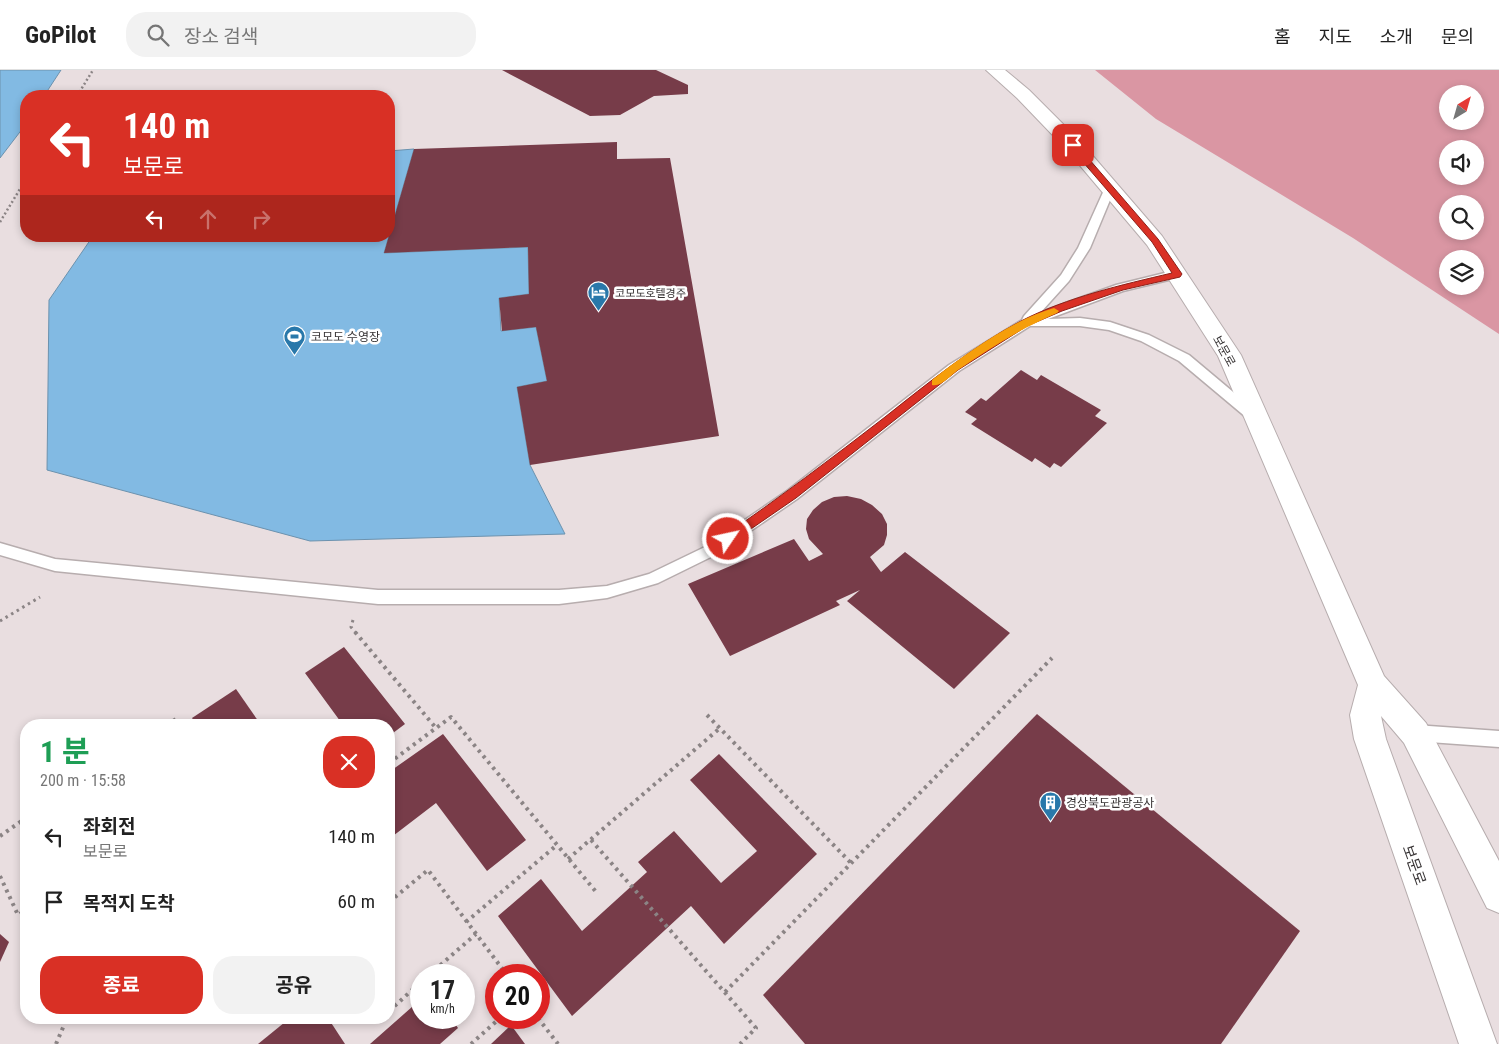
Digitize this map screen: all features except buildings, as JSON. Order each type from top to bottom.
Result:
[{"type":"street","name":"보문로","points":[[995,70],[1023,94],[1073,145],[1155,241],[1228,355],[1373,685],[1416,733],[1499,896]]},
{"type":"street","name":"보문로","points":[[1373,685],[1365,715],[1370,739],[1478,1044]]},
{"type":"lane","points":[[1024,324],[1065,278],[1084,248],[1110,188]]},
{"type":"lane","points":[[0,549],[55,565],[378,597],[559,597],[607,592],[653,579],[712,550],[792,495],[954,368],[1024,324],[1059,309],[1120,288],[1177,274]]},
{"type":"lane","points":[[1024,324],[1080,322],[1110,326],[1145,338],[1184,358],[1256,418]]},
{"type":"lane","points":[[1416,733],[1499,739]]},
{"type":"path","points":[[81,90],[93,70]]},
{"type":"path","points":[[0,222],[20,189]]},
{"type":"path","points":[[0,621],[40,597]]},
{"type":"path","points":[[354,615],[351,627],[436,728]]},
{"type":"path","points":[[725,992],[1052,658]]},
{"type":"path","points":[[395,759],[451,716],[597,892]]},
{"type":"path","points":[[707,716],[851,863]]},
{"type":"path","points":[[568,859],[720,728]]},
{"type":"path","points":[[0,836],[20,822]]},
{"type":"path","points":[[591,840],[756,1028],[740,1044]]},
{"type":"path","points":[[466,922],[557,845]]},
{"type":"path","points":[[395,897],[428,870],[499,964]]},
{"type":"path","points":[[0,876],[18,916],[20,914]]},
{"type":"path","points":[[442,964],[476,934]]},
{"type":"path","points":[[395,1006],[410,992]]},
{"type":"path","points":[[56,1044],[64,1024]]},
{"type":"path","points":[[471,1044],[488,1029]]},
{"type":"path","points":[[546,1029],[558,1044]]},
{"type":"shaded area","points":[[1095,70],[1499,70],[1499,334],[1440,295],[1484,295],[1484,250],[1439,250],[1439,295],[1353,238],[1156,119]]},
{"type":"water","points":[[0,70],[61,70],[48,90],[20,90],[20,132],[0,158]]},
{"type":"water","points":[[414,149],[395,215],[395,151]]},
{"type":"water","name":"코모도 수영장","points":[[89,242],[387,242],[384,253],[528,247],[529,294],[499,298],[501,331],[536,327],[547,381],[517,387],[530,465],[565,534],[310,541],[47,470],[49,300]]},
{"type":"slow traffic","points":[[936,382],[954,368],[1024,324],[1054,311]]},
{"type":"place","name":"코모도호텔경주","points":[[599,312]]},
{"type":"place","name":"코모도 수영장","points":[[295,356]]},
{"type":"place","name":"경상북도관광공사","points":[[1050,822]]},
{"type":"route","points":[[728,539],[792,495],[954,368],[1024,324],[1059,309],[1120,288],[1177,274],[1155,241],[1073,145]]}]
